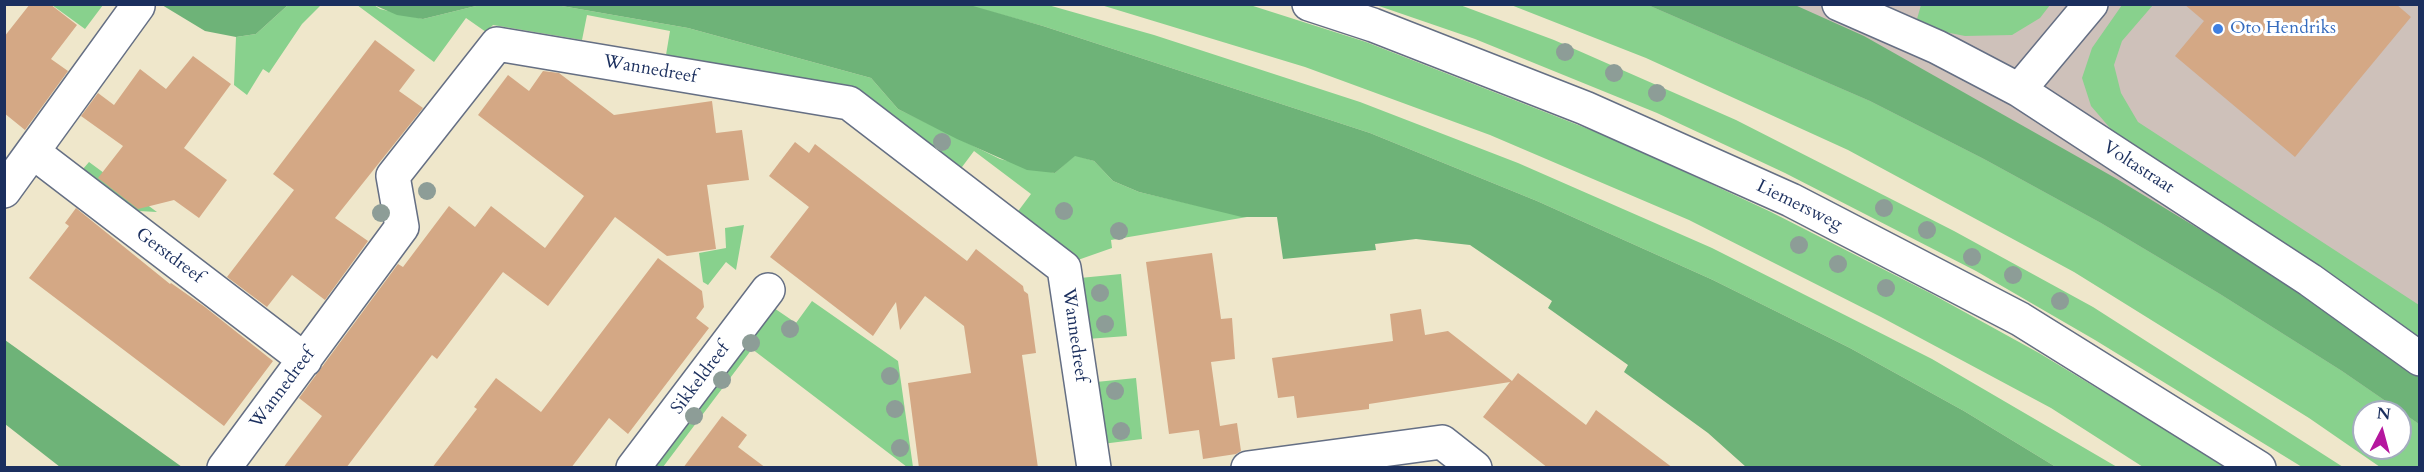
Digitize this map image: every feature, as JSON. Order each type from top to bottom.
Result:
[{"type":"street","name":"Liemersweg","points":[[1309,4],[1373,25],[1585,108],[1791,200],[2020,319],[2259,468]]},
{"type":"street","name":"Voltastraat","points":[[1839,4],[1936,47],[2019,90],[2310,280],[2420,359]]},
{"type":"street","points":[[2019,90],[2091,4]]},
{"type":"street","points":[[4,191],[138,6]]},
{"type":"street","name":"Wannedreef","points":[[224,468],[402,227],[393,176],[497,44],[849,104],[1064,268],[1094,468]]},
{"type":"street","name":"Gerstdreef","points":[[33,152],[305,360]]},
{"type":"street","name":"Sikkeldreef","points":[[633,468],[768,290]]},
{"type":"street","points":[[1248,468],[1442,442],[1475,468]]},
{"type":"shaded area","points":[[1565,5],[2419,5],[2419,467],[2412,460],[2412,400],[2352,400],[2352,405],[2147,294]]},
{"type":"green space","points":[[966,4],[1043,26],[1370,133],[1537,201],[1713,280],[1850,348],[1964,411],[2056,467],[1746,467],[1708,433],[1624,372],[1628,365],[1548,308],[1552,301],[1470,245],[1416,239],[1375,244],[1376,250],[1283,259],[1277,217],[1242,217],[1139,192],[1113,181],[1094,161],[1075,156],[1055,173],[1027,170],[957,139],[898,109],[871,78],[688,28],[556,5]]},
{"type":"green space","points":[[52,5],[103,5],[85,29]]},
{"type":"green space","points":[[162,5],[288,5],[256,34],[236,37],[205,31]]},
{"type":"green space","points":[[288,5],[321,5],[302,24],[269,73],[263,69],[247,95],[234,85],[236,37],[256,34]]},
{"type":"green space","points":[[357,5],[374,5],[380,9],[423,19],[480,5],[556,5],[688,28],[871,78],[898,109],[1000,159],[1055,173],[1075,155],[1094,161],[1113,181],[1139,192],[1247,217],[1111,240],[1112,248],[1075,261],[1016,214],[1031,194],[974,151],[959,171],[791,79],[666,55],[670,31],[587,15],[582,40],[493,25],[486,32],[466,18],[434,62]]},
{"type":"green space","points":[[374,5],[480,5],[423,19],[397,15]]},
{"type":"green space","points":[[966,5],[1048,5],[1154,35],[1360,102],[1518,163],[1712,248],[1932,359],[2117,467],[2056,467],[1964,411],[1850,348],[1713,280],[1537,201],[1370,133],[1043,26]]},
{"type":"green space","points":[[1101,5],[1250,5],[1366,42],[1619,141],[1771,212],[1930,293],[2039,353],[2224,467],[2143,467],[2051,408],[1881,317],[1689,220],[1490,135],[1305,67]]},
{"type":"green space","points":[[1376,5],[1460,5],[1554,40],[1736,120],[1954,231],[2093,307],[2343,467],[2302,467],[2095,340],[1976,271],[1785,173],[1657,113],[1475,39]]},
{"type":"green space","points":[[1511,5],[1648,5],[1870,101],[1984,159],[2101,223],[2220,294],[2384,400],[2352,400],[2352,448],[2309,418],[2074,272],[1848,150],[1646,58]]},
{"type":"green space","points":[[1648,5],[1795,5],[1864,36],[2117,179],[2255,263],[2407,368],[2419,377],[2419,424],[2412,419],[2412,400],[2384,400],[2220,294],[2101,223],[1984,159],[1870,101]]},
{"type":"green space","points":[[1921,5],[2050,5],[2040,18],[2012,35],[1965,36],[1915,26]]},
{"type":"green space","points":[[2122,5],[2153,5],[2122,41],[2114,65],[2121,93],[2138,122],[2419,305],[2419,337],[2147,159],[2116,135],[2091,106],[2082,78],[2092,48]]},
{"type":"green space","points":[[89,162],[157,212],[139,211],[83,169]]},
{"type":"green space","points":[[744,225],[736,270],[726,262],[708,285],[703,282],[699,253],[726,248],[725,228]]},
{"type":"green space","points":[[1121,274],[1127,336],[1087,339],[1080,278]]},
{"type":"green space","points":[[812,301],[898,361],[913,467],[907,467],[752,349],[663,467],[646,468],[771,306],[796,323]]},
{"type":"green space","points":[[4,340],[182,467],[60,467],[5,424]]},
{"type":"green space","points":[[1136,378],[1142,439],[1102,444],[1096,382]]},
{"type":"green space","points":[[2412,419],[2419,424],[2419,467],[2380,467],[2370,460],[2412,460]]},
{"type":"building","points":[[30,4],[50,4],[77,25],[51,59],[68,71],[25,130],[4,113],[4,37]]},
{"type":"building","points":[[2184,4],[2396,4],[2411,17],[2295,157],[2175,56],[2204,21]]},
{"type":"building","points":[[375,40],[415,70],[399,91],[423,108],[335,218],[368,241],[325,300],[292,275],[267,307],[227,277],[294,190],[273,174]]},
{"type":"building","points":[[193,56],[231,84],[184,148],[227,180],[199,218],[174,200],[138,209],[98,178],[123,146],[81,116],[98,93],[114,105],[140,69],[166,89]]},
{"type":"building","points":[[543,71],[559,73],[614,115],[712,101],[716,133],[742,130],[749,180],[707,185],[716,249],[667,256],[615,217],[548,306],[503,272],[437,359],[432,355],[346,468],[283,468],[322,416],[299,398],[398,264],[403,267],[449,206],[475,227],[491,206],[545,248],[584,196],[478,115],[508,75],[529,91]]},
{"type":"building","points":[[795,142],[809,153],[815,144],[967,261],[976,249],[1023,286],[1024,291],[1028,294],[1036,353],[1022,355],[1038,468],[919,468],[908,383],[971,373],[964,326],[925,296],[900,330],[896,302],[873,336],[770,257],[809,207],[769,176]]},
{"type":"building","points":[[76,208],[170,284],[205,307],[273,361],[224,426],[29,278],[69,226],[65,223]]},
{"type":"building","points":[[1212,253],[1221,319],[1232,318],[1235,359],[1211,362],[1220,426],[1237,423],[1241,451],[1236,454],[1203,459],[1199,430],[1169,434],[1146,262]]},
{"type":"building","points":[[658,258],[702,291],[704,307],[696,318],[709,328],[628,434],[609,418],[571,468],[432,468],[477,409],[474,407],[496,378],[541,412]]},
{"type":"building","points":[[1421,309],[1425,335],[1448,331],[1512,381],[1518,373],[1586,425],[1596,410],[1673,468],[1548,468],[1483,417],[1510,382],[1369,404],[1369,409],[1297,418],[1294,396],[1278,398],[1272,358],[1393,341],[1390,314]]},
{"type":"building","points":[[722,416],[747,435],[738,447],[766,468],[683,468]]},
{"type":"place","name":"Oto Hendriks","points":[[2218,29]]}]
